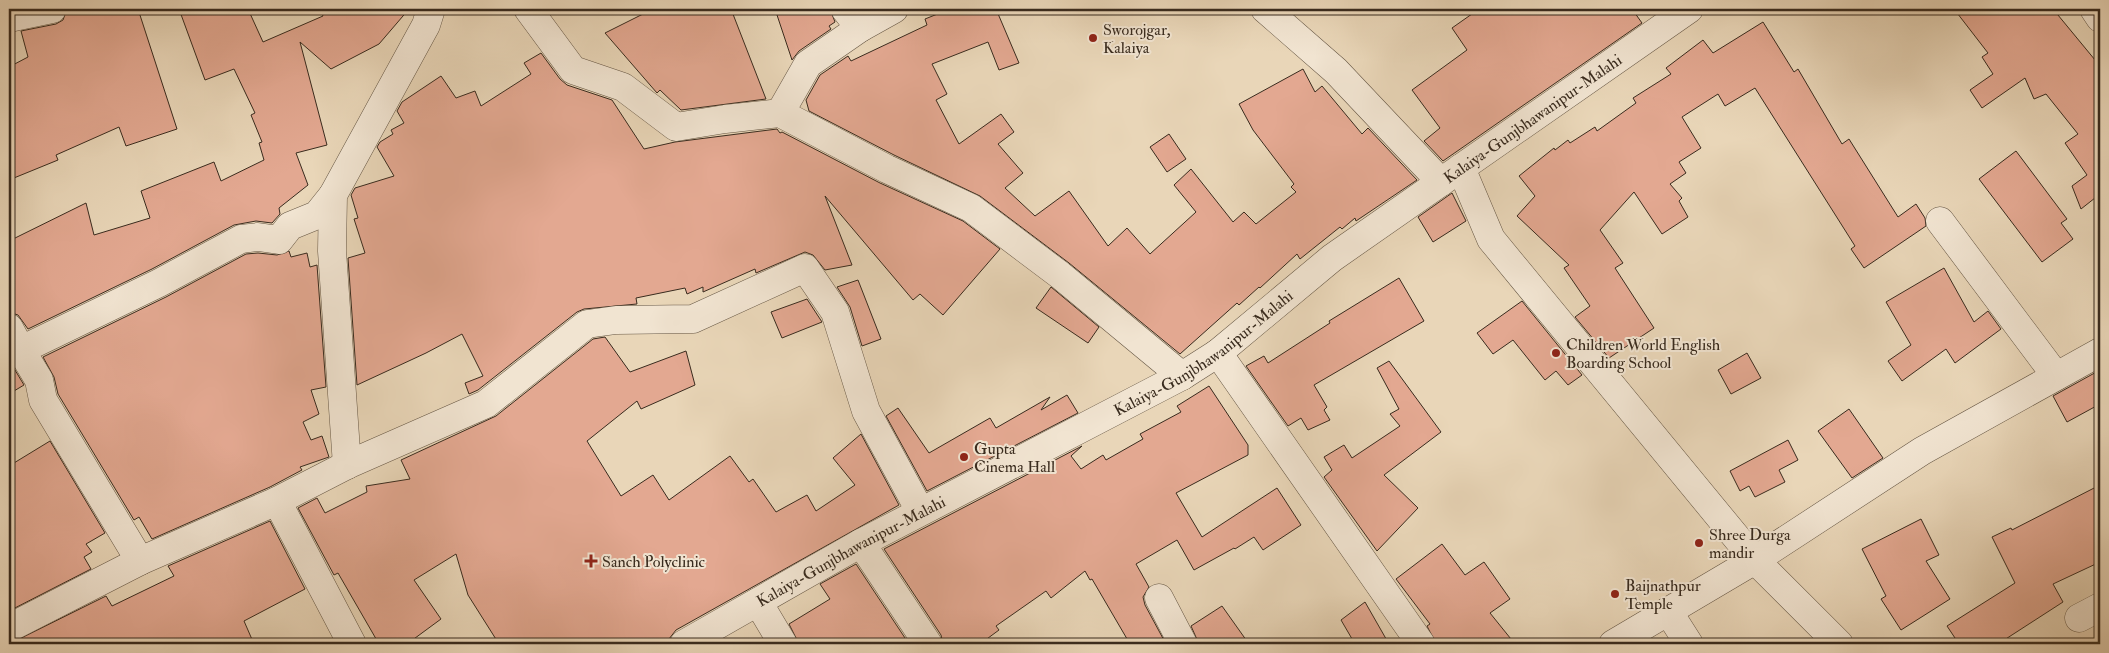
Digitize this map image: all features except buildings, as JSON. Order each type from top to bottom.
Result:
[{"type":"street","points":[[9,18],[52,9]]},
{"type":"street","points":[[140,561],[43,400],[39,380],[15,339],[159,283],[241,239],[258,237],[279,240],[290,226],[316,215],[333,195],[426,25],[431,9]]},
{"type":"street","points":[[528,9],[573,70],[623,86],[676,127],[780,113],[970,208],[1060,275],[1182,376]]},
{"type":"street","points":[[780,113],[808,64],[853,18],[894,9]]},
{"type":"street","points":[[1265,9],[1451,175],[1491,239],[1755,560],[1839,644]]},
{"type":"street","points":[[2094,9],[2100,18]]},
{"type":"street","name":"Kalaiya-Gunjbhawanipur-Malahi","points":[[684,644],[920,511],[1182,376],[1218,353],[1332,258],[1451,175],[1676,12]]},
{"type":"street","points":[[333,195],[332,251],[347,465]]},
{"type":"street","points":[[1940,221],[2056,376]]},
{"type":"street","points":[[9,628],[140,561],[277,501],[347,465],[486,404],[587,324],[616,320],[693,319],[805,268],[835,312],[866,411],[920,511]]},
{"type":"street","points":[[1614,644],[1668,610],[1755,560],[1922,450],[2100,352]]},
{"type":"street","points":[[1218,353],[1421,644]]},
{"type":"street","points":[[277,501],[352,644]]},
{"type":"street","points":[[861,543],[928,644]]},
{"type":"street","points":[[1159,598],[1183,644]]},
{"type":"street","points":[[758,602],[783,644]]},
{"type":"street","points":[[1668,610],[1689,644]]},
{"type":"place","name":"Sworojgar, Kalaiya","points":[[1093,38]]},
{"type":"place","name":"Children World English Boarding School","points":[[1556,353]]},
{"type":"place","name":"Gupta Cinema Hall","points":[[964,457]]},
{"type":"place","name":"Shree Durga mandir","points":[[1699,543]]},
{"type":"place","name":"Sanch Polyclinic","points":[[591,561]]},
{"type":"place","name":"Baijnathpur Temple","points":[[1615,594]]}]
